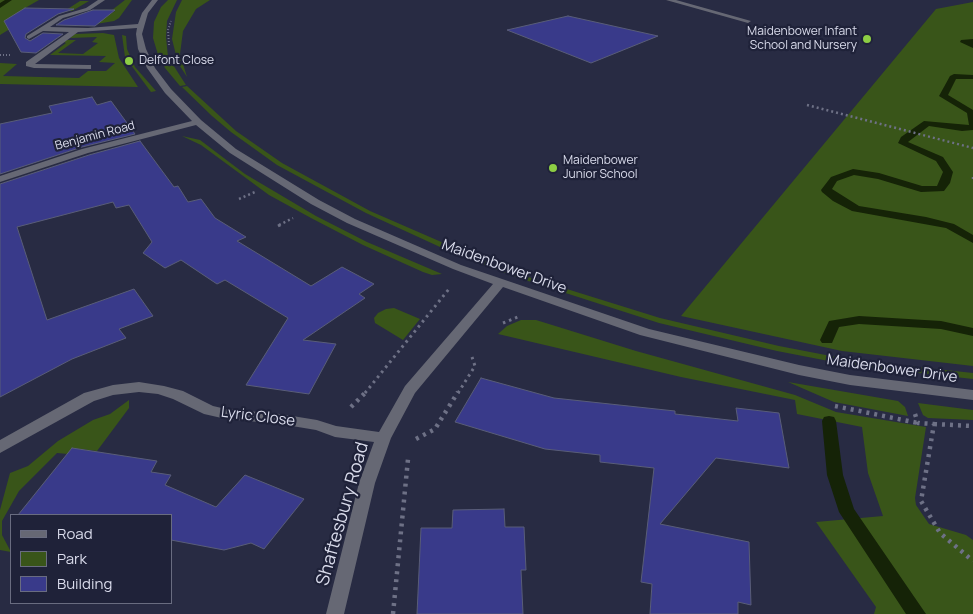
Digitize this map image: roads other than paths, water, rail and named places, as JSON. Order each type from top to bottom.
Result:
[{"type":"street","points":[[29,37],[57,19],[88,9],[102,0]]},
{"type":"street","points":[[42,29],[76,30],[140,26],[145,13],[154,0]]},
{"type":"street","points":[[669,0],[748,21]]},
{"type":"street","name":"Maidenbower Drive","points":[[140,26],[139,34],[142,49],[151,68],[167,89],[198,122],[233,151],[315,202],[380,234],[456,267],[645,332],[735,356],[850,380],[973,395]]},
{"type":"street","points":[[76,30],[29,64],[34,66],[88,67]]},
{"type":"street","name":"Benjamin Road","points":[[0,179],[85,151],[198,122]]},
{"type":"street","name":"Shaftesbury Road","points":[[335,614],[367,483],[383,438],[410,390],[500,283]]},
{"type":"street","name":"Lyric Close","points":[[0,447],[89,397],[113,390],[139,387],[159,389],[178,395],[209,410],[226,414],[280,419],[317,425],[335,431],[383,438]]},
{"type":"waterway","points":[[0,6],[9,0]]},
{"type":"waterway","points":[[973,41],[964,42],[973,46]]},
{"type":"waterway","points":[[973,77],[957,76],[953,78],[943,96],[971,112],[973,124]]},
{"type":"waterway","points":[[973,126],[971,128],[962,128],[927,123],[904,139],[903,143],[940,159],[948,172],[945,183],[940,189],[921,189],[879,176],[853,172],[834,179],[826,190],[837,199],[856,209],[926,220],[950,226],[973,240]]},
{"type":"waterway","points":[[827,340],[834,324],[859,320],[941,325],[973,332]]},
{"type":"waterway","points":[[829,421],[835,475],[847,512],[917,614]]},
{"type":"place","name":"Maidenbower Infant School and Nursery","points":[[867,39]]},
{"type":"place","name":"Delfont Close","points":[[129,61]]},
{"type":"place","name":"Maidenbower Junior School","points":[[553,168]]}]
